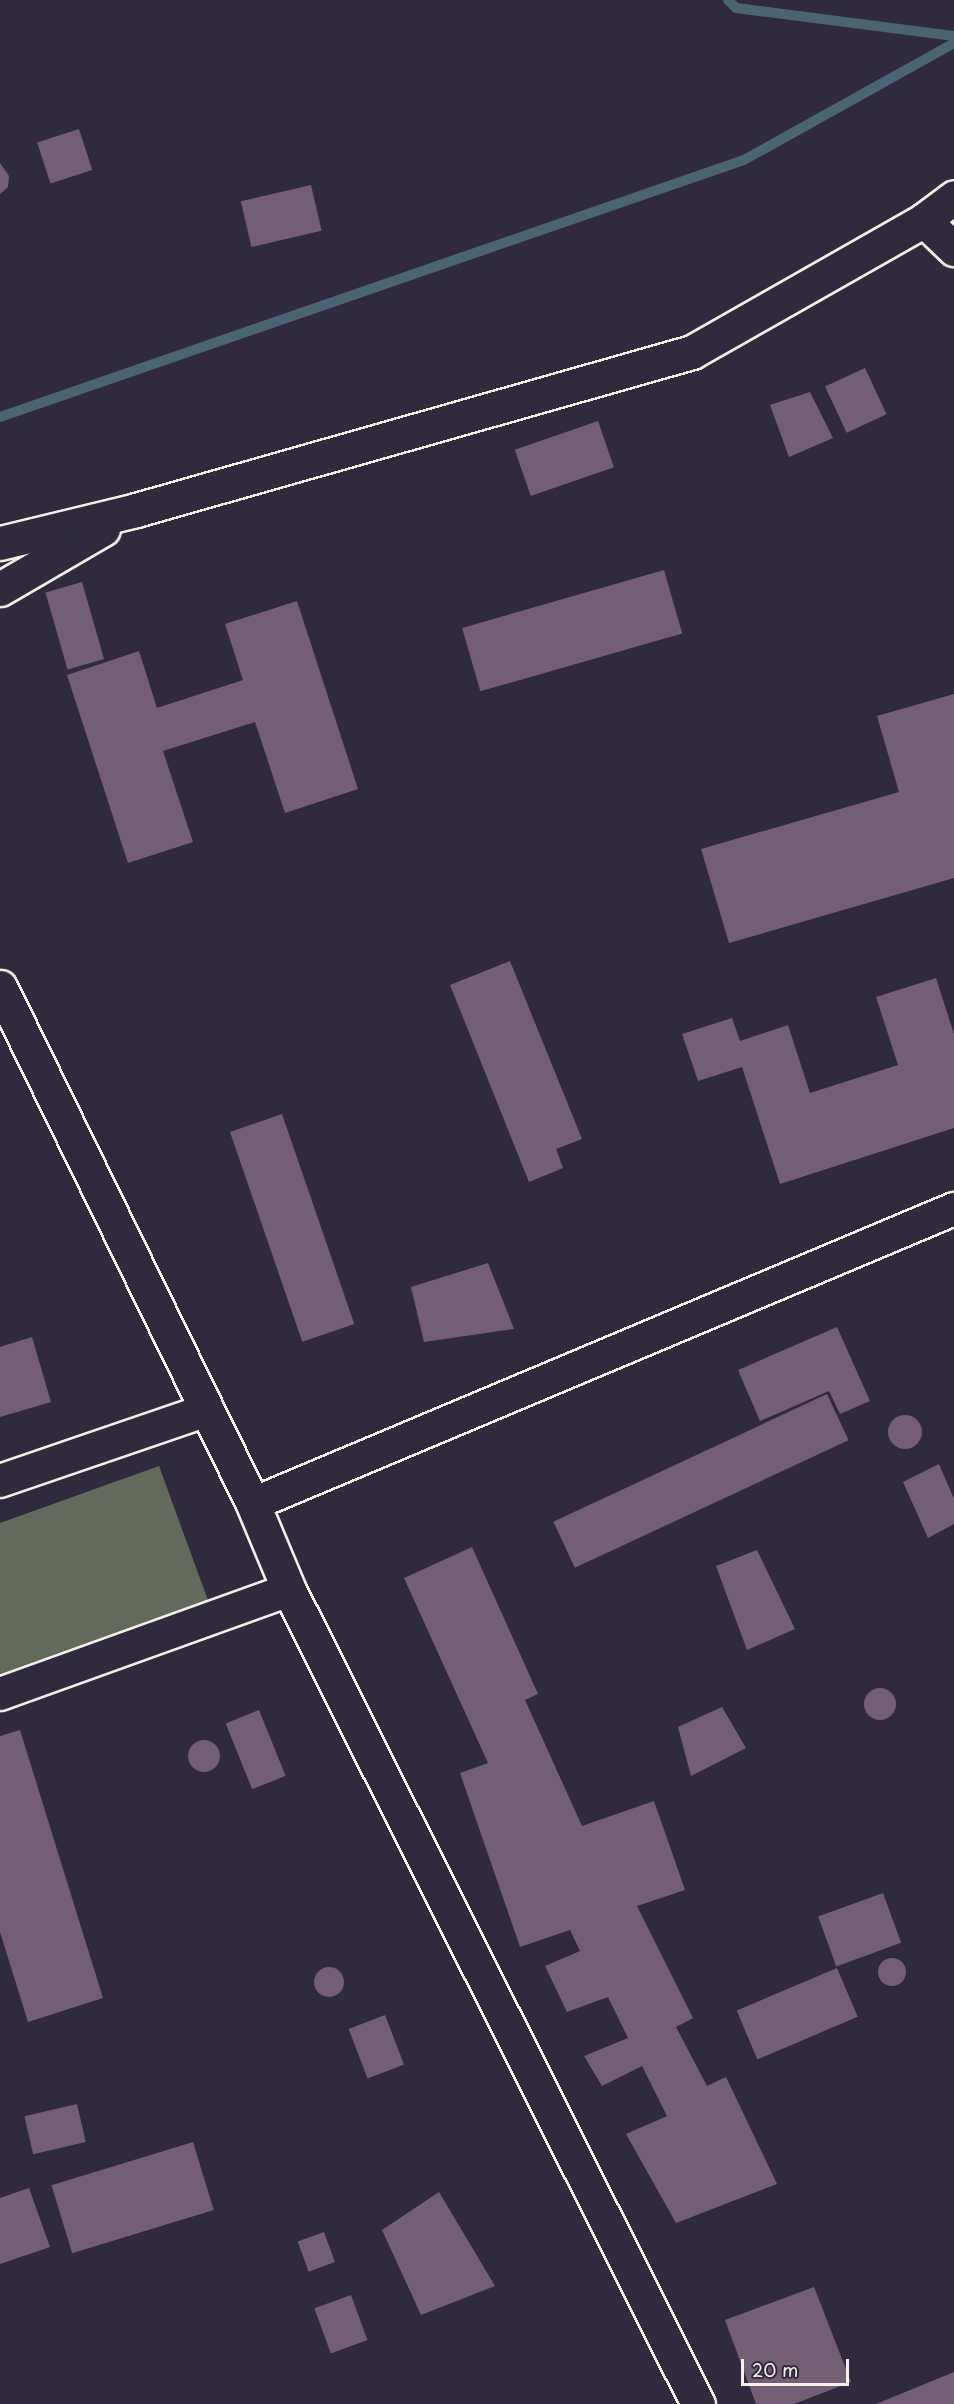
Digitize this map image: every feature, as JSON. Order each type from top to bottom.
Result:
[{"type":"street","points":[[0,543],[136,510],[692,352],[924,220],[954,197]]},
{"type":"street","points":[[924,220],[954,249]]},
{"type":"street","points":[[0,589],[136,510]]},
{"type":"street","points":[[0,987],[253,1504],[289,1590],[698,2404]]},
{"type":"street","points":[[253,1504],[954,1209]]},
{"type":"street","points":[[0,1481],[207,1410]]},
{"type":"street","points":[[0,1694],[289,1590]]},
{"type":"green space","points":[[159,1466],[213,1614],[0,1690],[0,1523]]},
{"type":"building","points":[[79,129],[92,170],[50,183],[37,143]]},
{"type":"building","points":[[0,163],[9,176],[8,187],[0,194]]},
{"type":"building","points":[[311,185],[322,231],[251,247],[241,201]]},
{"type":"building","points":[[865,368],[887,414],[847,433],[825,387]]},
{"type":"building","points":[[810,392],[833,438],[789,457],[770,405]]},
{"type":"building","points":[[598,421],[614,467],[531,496],[515,450]]},
{"type":"building","points":[[664,570],[682,633],[480,691],[462,628]]},
{"type":"building","points":[[82,582],[104,659],[68,669],[45,592]]},
{"type":"building","points":[[297,601],[358,789],[285,813],[255,722],[163,751],[193,842],[128,863],[67,675],[139,651],[157,708],[243,680],[225,624]]},
{"type":"building","points":[[954,694],[954,878],[729,943],[701,849],[899,792],[877,716]]},
{"type":"building","points":[[510,961],[582,1139],[556,1149],[563,1168],[529,1182],[450,985]]},
{"type":"building","points":[[936,978],[954,1034],[954,1128],[780,1184],[742,1067],[698,1081],[682,1034],[732,1018],[740,1041],[788,1025],[810,1093],[898,1065],[876,997]]},
{"type":"building","points":[[282,1114],[354,1324],[302,1342],[230,1132]]},
{"type":"building","points":[[488,1263],[514,1329],[424,1342],[411,1287]]},
{"type":"building","points":[[837,1327],[870,1401],[840,1414],[829,1391],[760,1421],[738,1370]]},
{"type":"building","points":[[32,1337],[51,1402],[0,1417],[0,1347]]},
{"type":"building","points":[[827,1394],[849,1440],[575,1568],[553,1522]]},
{"type":"building","points":[[905,1415],[917,1420],[922,1432],[917,1444],[905,1449],[893,1444],[888,1432],[893,1420]]},
{"type":"building","points":[[939,1464],[954,1499],[954,1524],[928,1538],[903,1482]]},
{"type":"building","points":[[472,1547],[538,1694],[525,1700],[582,1826],[654,1801],[685,1890],[637,1906],[693,2018],[676,2027],[707,2086],[726,2077],[777,2184],[676,2223],[626,2134],[667,2116],[642,2066],[602,2086],[584,2056],[628,2038],[608,1997],[567,2012],[545,1966],[580,1951],[570,1930],[520,1947],[460,1773],[488,1763],[404,1578]]},
{"type":"building","points":[[757,1550],[795,1629],[747,1650],[716,1566]]},
{"type":"building","points":[[880,1688],[892,1692],[896,1704],[892,1716],[880,1720],[868,1716],[864,1704],[868,1692]]},
{"type":"building","points":[[722,1707],[746,1748],[691,1776],[678,1727]]},
{"type":"building","points":[[259,1710],[286,1776],[252,1789],[226,1723]]},
{"type":"building","points":[[20,1730],[103,1998],[28,2022],[0,1932],[0,1736]]},
{"type":"building","points":[[204,1740],[215,1745],[220,1756],[215,1767],[204,1772],[193,1767],[188,1756],[193,1745]]},
{"type":"building","points":[[883,1893],[901,1943],[836,1966],[818,1917]]},
{"type":"building","points":[[892,1958],[902,1962],[906,1972],[902,1982],[892,1986],[882,1982],[878,1972],[882,1962]]},
{"type":"building","points":[[329,1967],[340,1971],[344,1982],[340,1993],[329,1997],[318,1993],[314,1982],[318,1971]]},
{"type":"building","points":[[837,1968],[858,2017],[757,2059],[737,2011]]},
{"type":"building","points":[[385,2015],[404,2064],[368,2078],[349,2029]]},
{"type":"building","points":[[77,2104],[86,2142],[33,2154],[24,2116]]},
{"type":"building","points":[[193,2142],[214,2210],[72,2253],[51,2185]]},
{"type":"building","points":[[29,2188],[50,2247],[0,2264],[0,2198]]},
{"type":"building","points":[[439,2192],[495,2286],[421,2315],[382,2230]]},
{"type":"building","points":[[324,2232],[335,2262],[309,2272],[298,2242]]},
{"type":"building","points":[[814,2287],[851,2382],[794,2404],[756,2404],[725,2320]]},
{"type":"building","points":[[351,2295],[367,2340],[331,2353],[314,2308]]},
{"type":"building","points":[[954,2372],[954,2404],[876,2404]]},
{"type":"waterway","points":[[728,0],[736,8],[954,36]]},
{"type":"waterway","points":[[0,417],[744,160],[954,43]]}]
